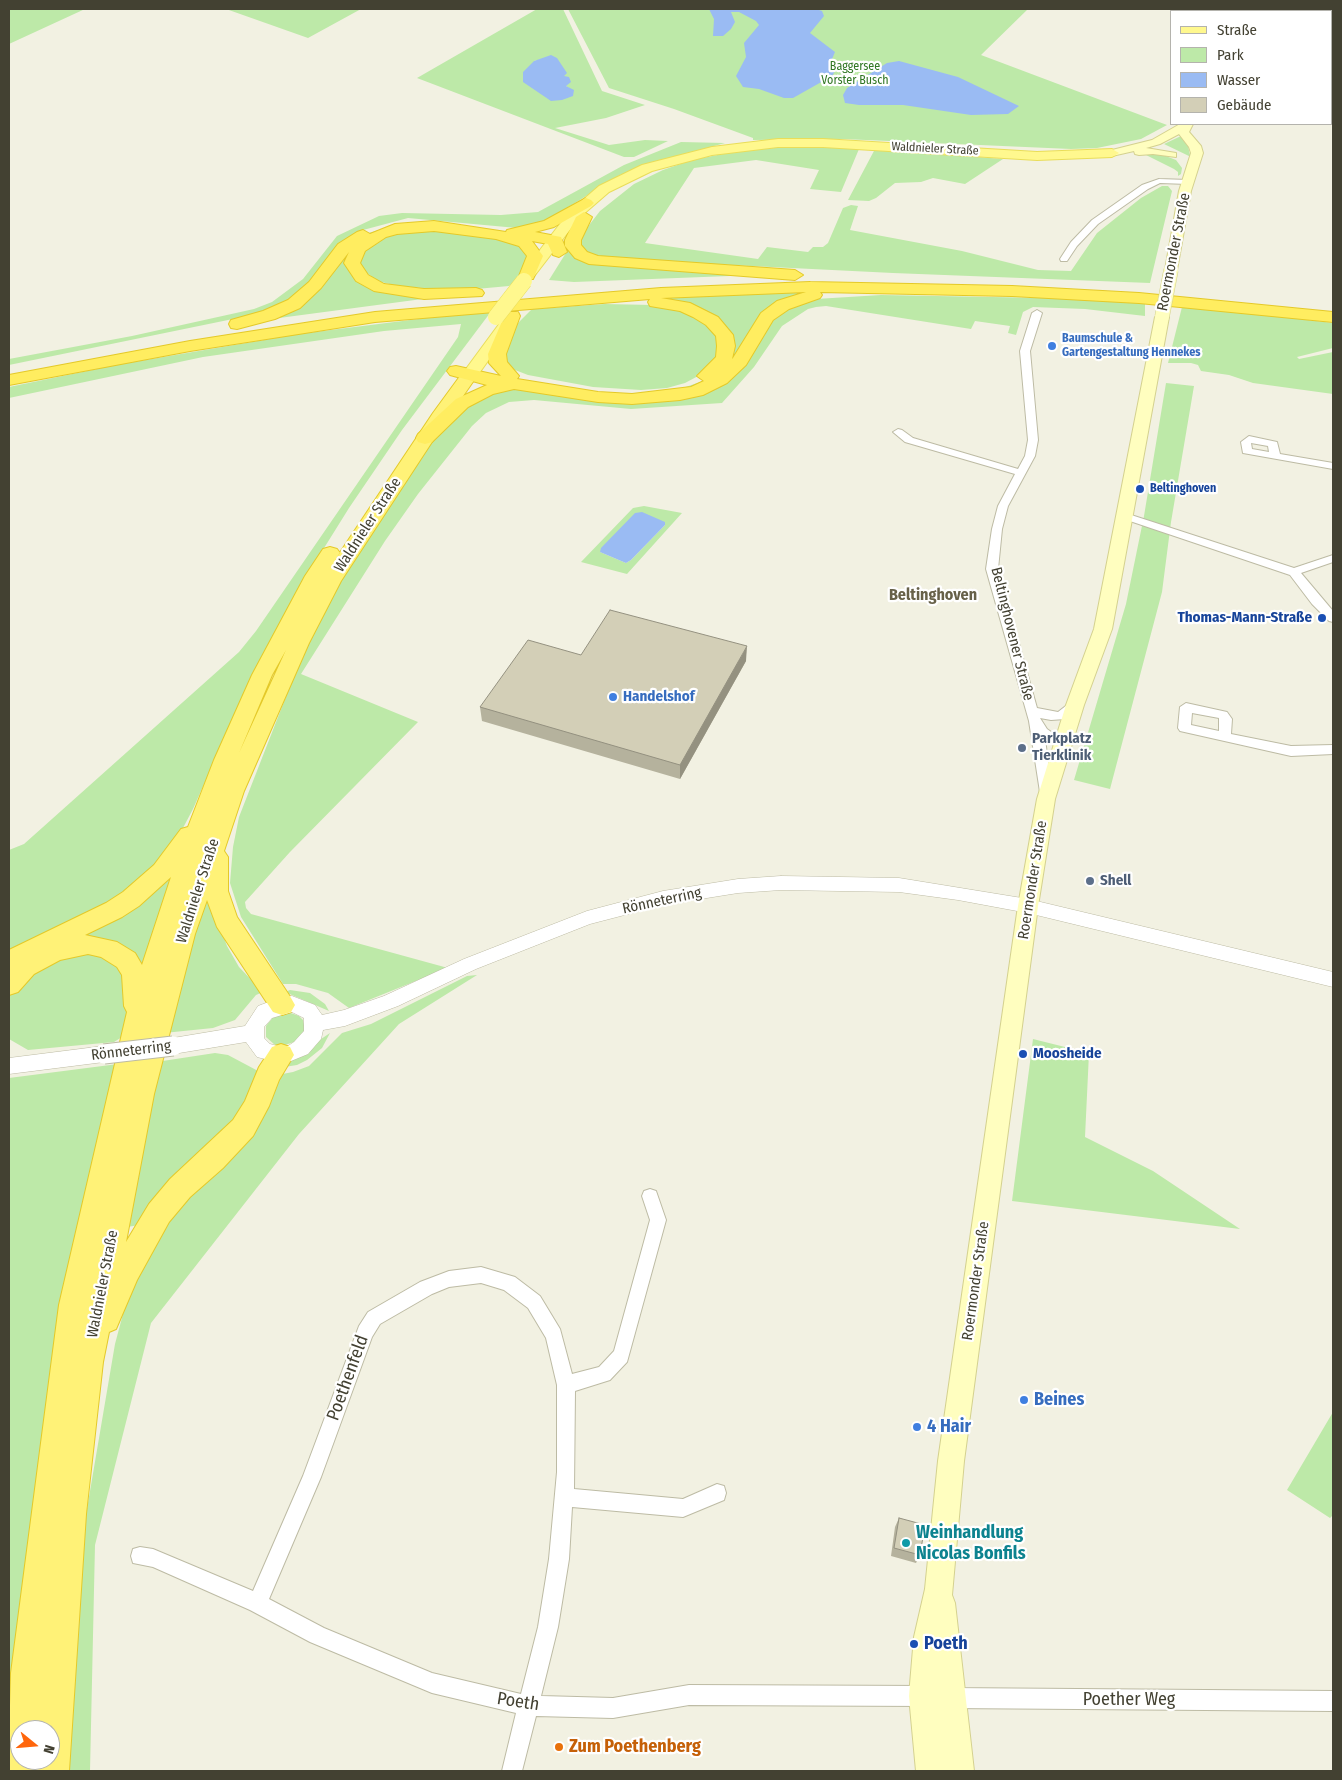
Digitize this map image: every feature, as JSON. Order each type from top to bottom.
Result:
[{"type":"highway","points":[[501,231],[537,228],[585,210]]},
{"type":"highway","points":[[585,210],[573,240],[573,246],[577,252],[590,259],[615,263],[785,273],[812,278]]},
{"type":"highway","points":[[9,371],[254,320],[282,310],[304,296],[315,285],[344,247],[370,231],[387,226],[424,222],[501,231],[557,246]]},
{"type":"highway","points":[[529,279],[535,256],[531,248],[524,243],[498,235],[443,226],[410,227],[380,234],[358,248],[352,264],[356,272],[370,284],[408,292],[475,293],[812,278],[1047,284],[1146,290],[1333,309]]},
{"type":"highway","points":[[466,372],[612,398],[654,399],[680,395],[712,384],[732,371],[763,322],[774,311],[794,300],[828,293],[921,288]]},
{"type":"highway","points":[[9,380],[152,352],[375,318],[532,301],[735,290],[921,288],[1139,298],[1333,317]]},
{"type":"highway","points":[[155,342],[361,311],[566,289]]},
{"type":"highway","points":[[425,438],[456,407],[474,396],[516,380],[602,391],[645,394],[674,390],[697,382],[714,371],[724,358],[726,340],[720,330],[706,317],[684,307],[648,301],[532,301]]},
{"type":"highway","points":[[505,311],[497,354],[498,363],[516,380]]},
{"type":"highway","name":"Waldnieler Straße","points":[[24,1720],[29,1663],[74,1305],[136,1026],[164,929],[215,812],[331,581],[466,372]]},
{"type":"highway","name":"Waldnieler Straße","points":[[51,1771],[68,1543],[88,1362],[141,1094],[215,812],[262,675],[315,576],[398,450],[466,372]]},
{"type":"highway","points":[[9,966],[20,956],[38,946],[114,910],[131,899],[149,884],[215,812]]},
{"type":"highway","points":[[215,812],[216,890],[226,920],[282,1005]]},
{"type":"highway","points":[[9,985],[25,967],[51,953],[70,946],[88,944],[108,949],[118,953],[126,960],[134,974],[136,1026]]},
{"type":"highway","points":[[88,1362],[125,1273],[143,1238],[180,1188],[213,1159],[243,1128],[256,1106],[268,1074],[281,1055]]},
{"type":"main road","name":"Waldnieler Straße","points":[[466,372],[505,311],[585,210],[631,180],[681,158],[730,148],[778,143],[832,144],[1037,156],[1112,153],[1153,143],[1186,125]]},
{"type":"main road","name":"Roermonder Straße","points":[[931,1771],[924,1696],[928,1636],[939,1589],[951,1462],[1028,906],[1046,799],[1062,744],[1103,629],[1188,182],[1197,149],[1183,132],[1186,125]]},
{"type":"main road","name":"Roermonder Straße","points":[[1153,143],[1172,155],[1184,167],[1188,182]]},
{"type":"main road","points":[[1153,143],[1183,156],[1192,168]]},
{"type":"main road","points":[[1112,153],[1149,151],[1172,155]]},
{"type":"main road","name":"Waldnieler Straße","points":[[505,311],[532,301],[529,279]]},
{"type":"main road","name":"Roermonder Straße","points":[[939,1589],[953,1699],[959,1771]]},
{"type":"street","points":[[1064,260],[1074,244],[1095,222],[1145,186],[1166,180],[1188,182]]},
{"type":"street","name":"Beltinghovener Straße","points":[[1038,313],[1025,351],[1034,440],[1030,456],[1003,506],[997,529],[992,569],[1033,715],[1044,768],[1046,799]]},
{"type":"street","points":[[898,432],[909,440],[1022,472]]},
{"type":"street","points":[[1275,456],[1333,466]]},
{"type":"street","points":[[1125,516],[1294,572],[1306,590],[1333,618]]},
{"type":"street","points":[[1294,572],[1333,558]]},
{"type":"street","name":"Beltinghovener Straße","points":[[1033,715],[1061,716],[1075,706]]},
{"type":"street","name":"Beltinghovener Straße","points":[[1033,715],[1043,732],[1062,744]]},
{"type":"street","points":[[1224,736],[1291,751],[1333,750]]},
{"type":"street","name":"Rönneterring","points":[[315,1024],[345,1018],[391,1000],[470,964],[587,918],[663,898],[738,886],[806,882],[898,885],[1028,906]]},
{"type":"street","points":[[1028,906],[1333,980]]},
{"type":"street","points":[[292,1004],[308,1010],[315,1024],[314,1033],[301,1048],[281,1055],[264,1052],[258,1047],[253,1033],[255,1026],[265,1012],[282,1005],[292,1004]]},
{"type":"street","name":"Rönneterring","points":[[9,1066],[172,1046],[253,1033]]},
{"type":"street","points":[[566,1385],[604,1374],[621,1356],[658,1220],[650,1196]]},
{"type":"street","name":"Poethenfeld","points":[[257,1603],[271,1576],[312,1477],[364,1332],[374,1318],[426,1288],[449,1279],[481,1275],[509,1284],[534,1302],[549,1325],[554,1335],[566,1385],[564,1497],[559,1559],[548,1627],[512,1771]]},
{"type":"street","points":[[564,1497],[683,1508],[717,1493]]},
{"type":"street","name":"Poeth","points":[[140,1556],[153,1558],[257,1603],[317,1635],[432,1683],[528,1706],[613,1708],[689,1695],[924,1696]]},
{"type":"street","name":"Poether Weg","points":[[924,1696],[953,1699],[1333,1701]]},
{"type":"green space","points":[[9,9],[85,9],[9,44]]},
{"type":"green space","points":[[226,9],[361,9],[308,38]]},
{"type":"green space","points":[[537,9],[563,9],[602,91],[645,105],[606,118],[555,128],[609,145],[645,140],[668,141],[634,157],[624,157],[417,78]],"holes":[[[547,58],[564,76],[566,86],[571,90],[547,98],[543,94],[534,61]]]},
{"type":"green space","name":"Baggersee Vorster Busch","points":[[568,9],[1028,9],[981,55],[1167,125],[1141,139],[1097,148],[1071,149],[843,139],[753,140],[753,138],[674,109],[609,88]]},
{"type":"green space","points":[[1181,136],[1188,146],[1190,155],[1193,155],[1191,157],[1164,144]]},
{"type":"green space","points":[[681,142],[725,143],[655,162],[620,175],[546,221],[517,228],[408,218],[363,230],[339,245],[296,297],[267,312],[9,365],[9,359],[132,336],[254,309],[272,302],[303,279],[337,236],[379,216],[402,213],[501,215],[538,212],[624,165]]},
{"type":"green space","points":[[827,146],[859,149],[841,192],[810,189],[819,170],[756,160],[694,168],[645,243],[758,259],[767,247],[808,252],[813,247],[823,247],[828,243],[843,208],[851,205],[858,206],[850,230],[962,251],[1038,270],[1071,271],[1097,233],[1141,198],[1162,186],[1168,186],[1172,191],[1150,283],[609,259],[589,255],[579,247],[583,233],[600,211],[634,184],[663,170],[692,160],[748,149]]},
{"type":"green space","points":[[875,149],[1003,159],[965,184],[933,178],[921,182],[895,183],[876,198],[869,201],[848,200]]},
{"type":"green space","points":[[1142,153],[1163,155],[1176,160],[1182,168],[1181,174],[1178,176],[1178,172],[1174,169]]},
{"type":"green space","points":[[389,227],[358,244],[361,282],[445,296],[264,320],[270,317],[369,233]]},
{"type":"green space","points":[[446,229],[492,236],[521,246],[530,258],[518,280],[509,286],[465,290],[402,287],[377,281],[361,268],[360,260],[368,246],[378,239],[396,233]]},
{"type":"green space","points":[[569,248],[575,255],[781,274],[574,282],[549,280]]},
{"type":"green space","points":[[816,292],[787,300],[732,364],[690,390],[674,391],[706,380],[730,336],[679,302],[643,298]]},
{"type":"green space","points":[[881,295],[1103,299],[1145,303],[1145,316],[1085,309],[1033,307],[1023,312],[1016,335],[1008,333],[1010,326],[975,321],[971,329],[826,306],[816,307],[808,309],[782,326],[754,367],[722,403],[631,409],[534,400],[509,402],[486,413],[472,426],[418,494],[385,541],[301,674],[418,722],[290,852],[245,902],[246,908],[251,914],[448,968],[349,1008],[328,993],[296,984],[283,984],[241,917],[230,883],[233,847],[239,817],[310,635],[343,577],[424,452],[442,430],[464,407],[482,395],[511,389],[610,401],[717,387],[731,379],[741,369],[768,325],[788,308],[816,299]]},
{"type":"green space","points":[[605,304],[652,305],[678,310],[696,317],[713,327],[720,341],[715,363],[700,375],[685,383],[667,388],[641,390],[593,387],[528,375],[515,370],[504,362],[504,345],[516,325],[532,309]]},
{"type":"green space","points":[[1182,307],[1333,323],[1333,348],[1297,357],[1299,359],[1333,352],[1333,394],[1253,383],[1229,375],[1201,371],[1198,365],[1191,363],[1168,363]]},
{"type":"green space","points":[[490,313],[402,430],[349,508],[301,585],[239,705],[193,809],[175,843],[131,893],[32,939],[9,953],[9,850],[24,844],[239,652],[256,631],[458,337],[461,324],[384,331],[203,357],[9,398],[9,387],[116,365],[299,334],[458,314]]},
{"type":"green space","points":[[1166,383],[1194,386],[1171,522],[1162,592],[1110,789],[1074,780],[1126,604],[1144,516]]},
{"type":"green space","points":[[644,506],[682,513],[627,574],[581,562],[633,508]],"holes":[[[665,522],[665,525],[626,563],[600,552]]]},
{"type":"green space","points":[[183,858],[142,976],[131,959],[70,944]]},
{"type":"green space","points":[[205,885],[227,946],[239,967],[263,992],[256,995],[235,1020],[213,1028],[164,1033]]},
{"type":"green space","points":[[83,950],[115,957],[131,995],[122,1037],[114,1042],[28,1050],[9,1039],[9,993],[32,967]]},
{"type":"green space","points":[[477,975],[399,1024],[299,1134],[151,1323],[95,1545],[90,1771],[61,1771],[73,1591],[115,1344],[132,1280],[158,1222],[121,1228],[156,1062],[215,1053],[228,1055],[260,1072],[277,1075],[293,1072],[309,1066],[342,1033],[371,1024],[467,976]]},
{"type":"green space","points":[[290,990],[310,993],[325,1004],[329,1011],[285,992]]},
{"type":"green space","points":[[288,1012],[299,1016],[303,1020],[305,1030],[294,1042],[282,1046],[275,1045],[266,1037],[266,1026],[274,1016]]},
{"type":"green space","points":[[330,1033],[322,1048],[307,1060],[297,1065],[278,1068]]},
{"type":"green space","points":[[1033,1039],[1089,1053],[1085,1137],[1153,1171],[1240,1229],[1012,1201]]},
{"type":"green space","points":[[118,1064],[48,1422],[9,1719],[9,1078]]},
{"type":"green space","points":[[1333,1412],[1333,1515],[1330,1518],[1287,1490]]},
{"type":"water","points":[[709,9],[816,9],[822,11],[824,16],[810,33],[835,52],[832,59],[835,71],[832,76],[793,98],[784,98],[759,89],[743,87],[736,76],[746,57],[744,43],[759,25],[756,21],[739,12],[731,12],[735,22],[731,29],[723,36],[713,36],[714,19]]},
{"type":"water","points":[[551,55],[557,58],[567,73],[564,76],[569,77],[571,82],[566,86],[574,90],[573,96],[551,101],[523,82],[523,72],[534,61]]},
{"type":"water","points":[[899,61],[958,77],[1019,106],[1008,114],[971,115],[903,105],[859,105],[845,103],[843,95],[847,88],[887,63]]},
{"type":"water","points":[[642,512],[665,522],[665,525],[631,560],[626,563],[600,552],[601,548],[635,513]]},
{"type":"building","name":"Handelshof","points":[[610,610],[747,646],[680,765],[480,707],[528,640],[581,655]]},
{"type":"building","name":"Weinhandlung Nicolas Bonfils","points":[[899,1518],[925,1525],[920,1555],[894,1548]]},
{"type":"place","name":"Baumschule & Gartengestaltung Hennekes","points":[[1052,346]]},
{"type":"place","name":"Beltinghoven","points":[[1140,489]]},
{"type":"place","name":"Thomas-Mann-Straße","points":[[1322,618]]},
{"type":"place","name":"Handelshof","points":[[613,697]]},
{"type":"place","name":"Parkplatz Tierklinik","points":[[1022,748]]},
{"type":"place","name":"Shell","points":[[1090,881]]},
{"type":"place","name":"Moosheide","points":[[1023,1054]]},
{"type":"place","name":"Beines","points":[[1024,1400]]},
{"type":"place","name":"4 Hair","points":[[917,1427]]},
{"type":"place","name":"Weinhandlung Nicolas Bonfils","points":[[906,1543]]},
{"type":"place","name":"Poeth","points":[[914,1644]]},
{"type":"place","name":"Zum Poethenberg","points":[[559,1747]]},
{"type":"district","name":"Beltinghoven","points":[[933,596]]}]
